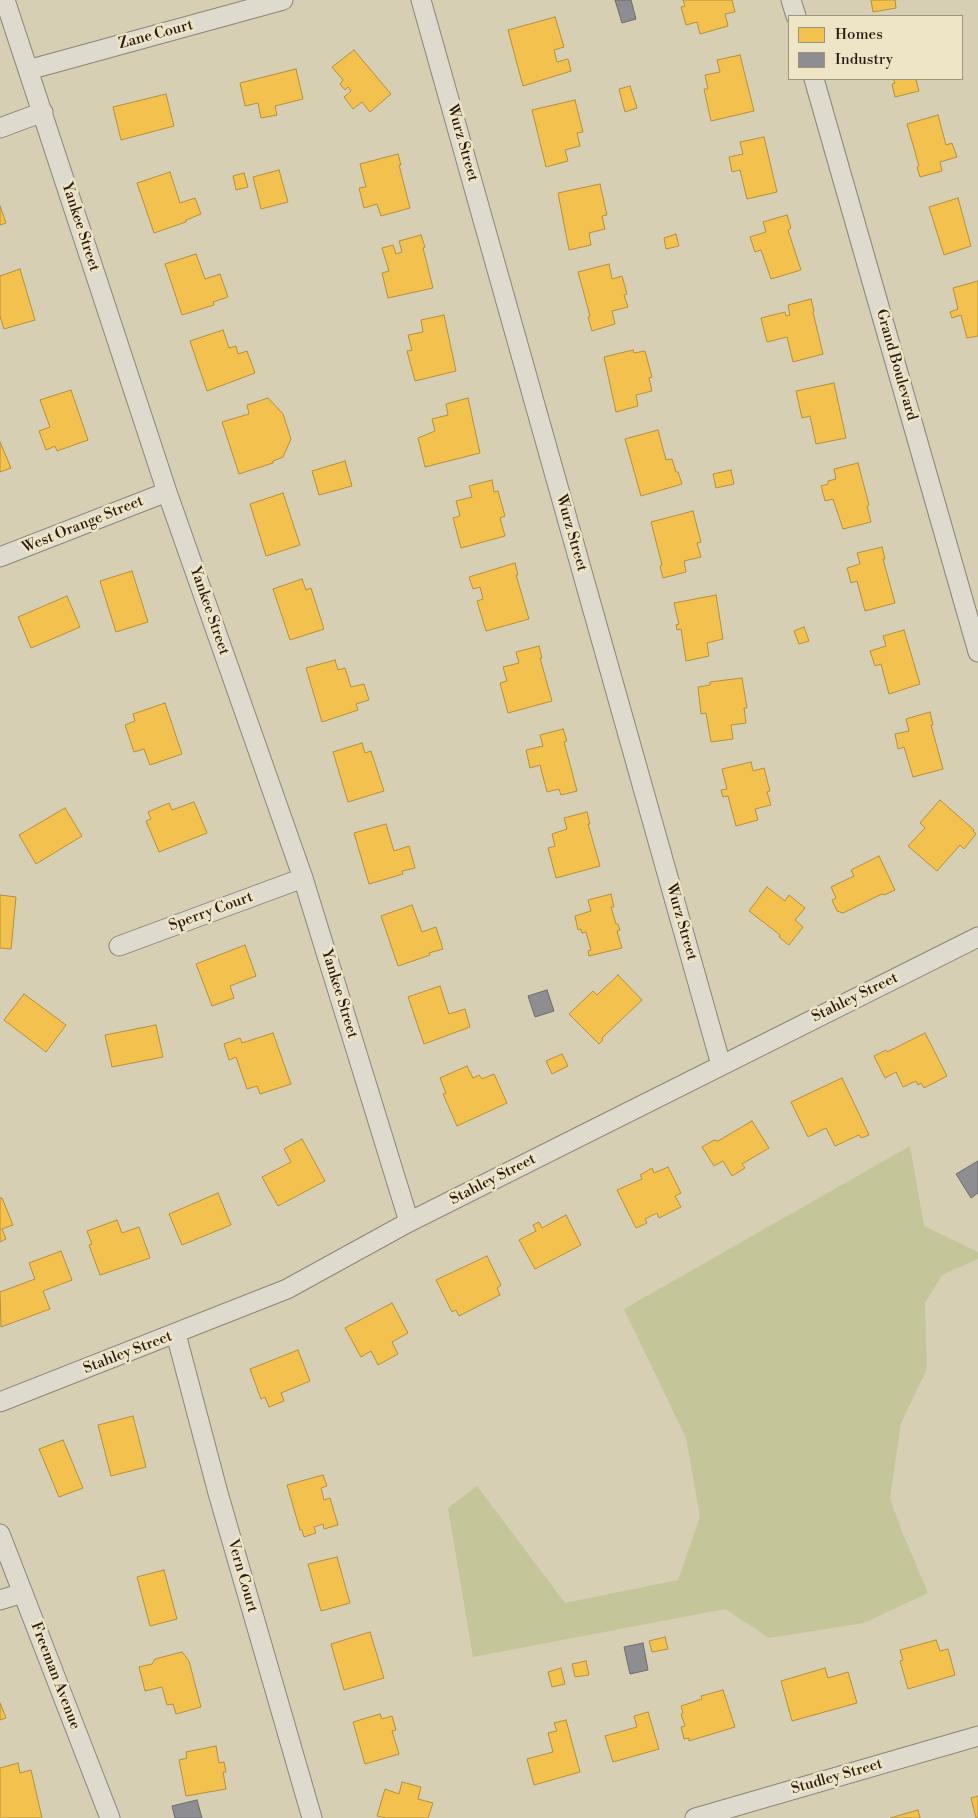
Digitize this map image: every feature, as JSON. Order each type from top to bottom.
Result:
[{"type":"street","name":"Yankee Street","points":[[5,0],[167,492],[303,878],[409,1222]]},
{"type":"street","name":"Zane Court","points":[[28,70],[283,0]]},
{"type":"street","name":"Wurz Street","points":[[421,0],[721,1065]]},
{"type":"street","points":[[791,0],[796,15]]},
{"type":"street","name":"Grand Boulevard","points":[[814,80],[978,652]]},
{"type":"street","points":[[0,128],[43,112]]},
{"type":"street","name":"West Orange Street","points":[[0,557],[167,492]]},
{"type":"street","name":"Sperry Court","points":[[119,946],[303,878]]},
{"type":"street","name":"Stahley Street","points":[[0,1402],[287,1289],[409,1222],[978,937]]},
{"type":"street","name":"Vern Court","points":[[176,1334],[218,1493],[312,1818]]},
{"type":"street","name":"Freeman Avenue","points":[[0,1534],[110,1818]]},
{"type":"street","points":[[0,1600],[23,1593]]},
{"type":"street","name":"Studley Street","points":[[695,1818],[978,1736]]},
{"type":"green space","points":[[910,1146],[924,1226],[978,1252],[978,1259],[942,1275],[925,1303],[927,1369],[901,1423],[890,1498],[928,1593],[864,1623],[769,1638],[725,1609],[473,1657],[448,1508],[477,1486],[565,1603],[678,1580],[700,1517],[686,1438],[624,1309]]},
{"type":"building: Homes","points":[[683,0],[732,0],[735,12],[725,14],[728,26],[700,34],[697,22],[686,25],[681,7],[685,6]]},
{"type":"building: Homes","points":[[871,0],[895,0],[896,8],[873,12]]},
{"type":"building: Homes","points":[[555,17],[564,47],[554,50],[557,62],[568,59],[571,71],[523,86],[508,30]]},
{"type":"building: Homes","points":[[354,50],[391,94],[370,112],[362,102],[353,109],[344,97],[351,91],[348,87],[345,90],[340,84],[343,80],[332,67]]},
{"type":"building: Homes","points":[[740,55],[754,111],[711,121],[704,89],[708,89],[705,75],[720,72],[717,60]]},
{"type":"building: Homes","points":[[296,69],[303,99],[275,106],[277,115],[261,118],[258,103],[245,106],[240,83]]},
{"type":"building: Homes","points":[[894,80],[916,80],[919,91],[895,97],[892,84],[895,83]]},
{"type":"building: Homes","points":[[630,86],[637,108],[625,112],[619,89]]},
{"type":"building: Homes","points":[[166,94],[174,126],[121,140],[113,107]]},
{"type":"building: Homes","points":[[575,100],[583,132],[577,133],[580,146],[565,150],[568,161],[546,167],[532,110]]},
{"type":"building: Homes","points":[[938,115],[946,145],[952,143],[957,157],[940,162],[942,171],[920,177],[917,167],[919,166],[907,124]]},
{"type":"building: Homes","points":[[764,137],[777,192],[747,199],[740,170],[732,172],[729,157],[743,154],[740,142]]},
{"type":"building: Homes","points":[[398,154],[410,208],[381,216],[377,204],[364,208],[359,188],[366,187],[360,164]]},
{"type":"building: Homes","points":[[279,170],[288,202],[261,209],[253,177]]},
{"type":"building: Homes","points":[[170,172],[180,203],[195,198],[201,214],[186,220],[186,222],[154,233],[137,183]]},
{"type":"building: Homes","points":[[244,173],[248,187],[236,190],[233,176]]},
{"type":"building: Homes","points":[[600,184],[607,215],[602,216],[605,229],[589,233],[591,245],[569,250],[558,193]]},
{"type":"building: Homes","points":[[958,198],[971,246],[944,255],[929,207]]},
{"type":"building: Homes","points":[[0,206],[6,223],[0,225]]},
{"type":"building: Homes","points":[[787,215],[791,228],[788,230],[801,270],[771,279],[761,250],[755,252],[750,237],[766,232],[763,222]]},
{"type":"building: Homes","points":[[676,234],[679,246],[666,249],[664,238]]},
{"type":"building: Homes","points":[[421,235],[433,288],[388,298],[382,273],[389,271],[382,248],[393,245],[396,254],[402,252],[399,241]]},
{"type":"building: Homes","points":[[196,254],[205,279],[220,274],[228,297],[213,302],[214,305],[182,315],[165,264]]},
{"type":"building: Homes","points":[[609,264],[612,279],[622,276],[627,294],[624,295],[628,307],[612,311],[615,324],[592,331],[588,317],[590,316],[578,272]]},
{"type":"building: Homes","points":[[20,269],[35,320],[4,329],[0,316],[0,276]]},
{"type":"building: Homes","points":[[978,281],[978,336],[967,338],[961,315],[952,318],[950,312],[958,309],[953,288]]},
{"type":"building: Homes","points":[[811,299],[823,354],[793,362],[787,337],[767,342],[761,318],[785,312],[786,316],[790,315],[788,305]]},
{"type":"building: Homes","points":[[444,315],[456,371],[415,381],[407,351],[412,350],[408,335],[423,332],[421,320]]},
{"type":"building: Homes","points":[[223,330],[229,348],[236,346],[238,354],[247,351],[255,373],[207,391],[190,341]]},
{"type":"building: Homes","points":[[633,350],[634,353],[645,351],[652,377],[649,378],[652,391],[636,395],[638,406],[616,412],[604,357]]},
{"type":"building: Homes","points":[[834,383],[846,438],[816,444],[810,416],[802,418],[796,391]]},
{"type":"building: Homes","points":[[71,390],[88,440],[57,451],[55,446],[46,450],[39,431],[50,427],[40,400]]},
{"type":"building: Homes","points":[[268,398],[283,414],[291,439],[283,457],[273,461],[273,463],[239,474],[222,422],[249,414],[247,405]]},
{"type":"building: Homes","points":[[468,398],[480,453],[425,467],[418,438],[435,431],[432,419],[448,415],[446,404]]},
{"type":"building: Homes","points":[[658,430],[666,460],[672,459],[682,484],[641,496],[625,439]]},
{"type":"building: Homes","points":[[0,442],[11,468],[0,472]]},
{"type":"building: Homes","points":[[345,461],[352,486],[319,495],[312,471]]},
{"type":"building: Homes","points":[[858,463],[869,505],[867,506],[871,522],[843,529],[833,499],[825,501],[821,486],[828,484],[828,481],[836,479],[834,469]]},
{"type":"building: Homes","points":[[731,470],[734,484],[716,488],[713,474]]},
{"type":"building: Homes","points":[[492,480],[494,492],[498,491],[505,516],[500,518],[505,536],[461,548],[453,518],[460,516],[456,501],[472,497],[469,486]]},
{"type":"building: Homes","points":[[283,493],[300,545],[266,556],[250,504]]},
{"type":"building: Homes","points":[[693,511],[701,542],[697,543],[701,557],[684,561],[686,572],[663,578],[660,566],[662,565],[651,522]]},
{"type":"building: Homes","points":[[882,547],[885,559],[883,559],[895,603],[865,611],[857,581],[851,583],[847,568],[860,564],[857,553]]},
{"type":"building: Homes","points":[[515,563],[518,575],[516,575],[529,619],[486,631],[477,601],[483,599],[480,587],[473,589],[469,577]]},
{"type":"building: Homes","points":[[132,571],[148,622],[116,632],[100,581]]},
{"type":"building: Homes","points":[[302,579],[306,590],[311,588],[324,629],[290,640],[273,589]]},
{"type":"building: Homes","points":[[716,595],[723,639],[707,643],[709,656],[686,661],[681,629],[677,630],[676,625],[679,624],[674,603]]},
{"type":"building: Homes","points":[[67,596],[80,627],[31,648],[18,617]]},
{"type":"building: Homes","points":[[804,627],[809,641],[799,644],[794,631]]},
{"type":"building: Homes","points":[[904,630],[920,684],[889,694],[881,664],[875,666],[870,651],[886,646],[883,636]]},
{"type":"building: Homes","points":[[539,646],[542,658],[540,658],[552,701],[508,713],[500,683],[507,681],[503,667],[519,663],[516,652]]},
{"type":"building: Homes","points":[[335,660],[338,670],[345,668],[351,687],[364,684],[369,700],[356,704],[358,710],[322,722],[306,668]]},
{"type":"building: Homes","points":[[742,678],[747,708],[744,708],[746,723],[731,725],[733,739],[711,742],[706,713],[701,714],[698,687],[710,685],[710,682]]},
{"type":"building: Homes","points":[[165,703],[182,754],[150,765],[144,749],[134,752],[125,725],[135,721],[133,714]]},
{"type":"building: Homes","points":[[930,712],[933,725],[931,725],[943,769],[913,777],[904,747],[898,749],[895,734],[909,731],[906,719]]},
{"type":"building: Homes","points":[[563,729],[567,741],[564,742],[577,791],[561,795],[559,789],[547,792],[540,765],[530,768],[526,750],[543,746],[540,735]]},
{"type":"building: Homes","points":[[362,743],[365,753],[371,751],[384,791],[348,802],[333,752]]},
{"type":"building: Homes","points":[[751,762],[753,771],[764,768],[770,791],[767,792],[771,805],[755,809],[758,820],[736,826],[728,796],[723,797],[721,790],[727,789],[722,769]]},
{"type":"building: Homes","points":[[940,800],[974,830],[976,834],[964,849],[960,845],[937,871],[908,846],[925,828],[920,823]]},
{"type":"building: Homes","points":[[194,802],[207,833],[159,852],[146,821],[151,819],[148,812],[169,803],[172,810]]},
{"type":"building: Homes","points":[[65,808],[82,836],[36,864],[19,835]]},
{"type":"building: Homes","points":[[587,812],[590,824],[588,824],[600,866],[556,878],[548,848],[555,846],[552,834],[567,829],[564,818]]},
{"type":"building: Homes","points":[[386,824],[394,851],[409,846],[415,868],[402,871],[403,874],[369,884],[354,833]]},
{"type":"building: Homes","points":[[879,856],[895,890],[884,895],[882,894],[843,913],[837,911],[832,900],[836,898],[831,887],[854,876],[851,870]]},
{"type":"building: Homes","points":[[767,887],[785,901],[789,895],[805,908],[795,920],[803,927],[789,945],[779,937],[780,935],[749,911]]},
{"type":"building: Homes","points":[[611,894],[614,907],[611,907],[616,924],[618,924],[620,930],[617,931],[622,948],[589,956],[588,951],[591,950],[586,932],[582,933],[581,929],[578,930],[575,916],[591,911],[588,900]]},
{"type":"building: Homes","points":[[0,895],[16,897],[11,949],[0,948]]},
{"type":"building: Homes","points":[[412,905],[422,932],[436,927],[443,949],[398,966],[381,916]]},
{"type":"building: Homes","points":[[245,945],[256,976],[230,986],[234,998],[212,1006],[196,964]]},
{"type":"building: Homes","points":[[618,975],[642,1000],[602,1038],[603,1040],[599,1044],[569,1014],[593,991],[597,995]]},
{"type":"building: Homes","points":[[440,986],[449,1014],[465,1009],[470,1027],[424,1044],[408,997]]},
{"type":"building: Homes","points":[[24,994],[66,1025],[46,1052],[4,1020]]},
{"type":"building: Homes","points":[[156,1025],[163,1057],[112,1067],[105,1035]]},
{"type":"building: Homes","points":[[273,1033],[291,1084],[260,1094],[257,1086],[247,1089],[236,1057],[229,1060],[224,1044],[240,1038],[242,1043]]},
{"type":"building: Homes","points":[[925,1033],[947,1076],[924,1088],[921,1083],[918,1085],[916,1081],[903,1087],[896,1072],[885,1078],[874,1056],[886,1050],[887,1052]]},
{"type":"building: Homes","points":[[562,1054],[568,1066],[552,1074],[546,1061]]},
{"type":"building: Homes","points":[[467,1066],[473,1078],[479,1075],[482,1079],[494,1074],[507,1103],[457,1126],[443,1094],[446,1093],[440,1078]]},
{"type":"building: Homes","points":[[842,1078],[869,1135],[861,1138],[859,1135],[835,1146],[826,1128],[808,1137],[791,1102]]},
{"type":"building: Homes","points":[[752,1121],[769,1148],[742,1164],[745,1168],[732,1176],[723,1161],[714,1166],[702,1147],[714,1140],[718,1141]]},
{"type":"building: Homes","points":[[302,1139],[325,1181],[278,1206],[262,1177],[291,1162],[284,1149]]},
{"type":"building: Homes","points":[[668,1167],[681,1193],[675,1196],[681,1207],[659,1218],[657,1213],[645,1219],[647,1223],[636,1228],[617,1190],[642,1179],[640,1175],[652,1168],[654,1173]]},
{"type":"building: Homes","points":[[218,1193],[231,1225],[182,1245],[169,1214]]},
{"type":"building: Homes","points":[[0,1198],[2,1198],[13,1225],[2,1229],[6,1239],[0,1242]]},
{"type":"building: Homes","points":[[566,1215],[581,1245],[535,1269],[519,1240],[536,1231],[533,1225],[539,1222],[542,1228]]},
{"type":"building: Homes","points":[[117,1220],[122,1233],[139,1227],[150,1258],[100,1275],[89,1245],[92,1244],[87,1231]]},
{"type":"building: Homes","points":[[61,1251],[72,1280],[43,1291],[50,1309],[1,1327],[0,1292],[35,1279],[29,1263]]},
{"type":"building: Homes","points":[[487,1256],[501,1285],[497,1288],[500,1295],[459,1316],[456,1310],[452,1312],[436,1280]]},
{"type":"building: Homes","points":[[392,1303],[408,1333],[392,1342],[398,1354],[378,1365],[371,1351],[361,1357],[345,1328]]},
{"type":"building: Homes","points":[[298,1350],[310,1381],[281,1393],[284,1401],[269,1407],[265,1397],[261,1399],[250,1369]]},
{"type":"building: Homes","points":[[133,1416],[146,1467],[111,1476],[98,1425]]},
{"type":"building: Homes","points":[[63,1440],[83,1488],[59,1497],[39,1449]]},
{"type":"building: Homes","points":[[323,1475],[327,1486],[321,1488],[324,1500],[330,1498],[338,1525],[324,1529],[323,1524],[314,1527],[316,1533],[304,1537],[302,1530],[300,1530],[287,1485]]},
{"type":"building: Homes","points":[[337,1557],[350,1603],[321,1611],[308,1564]]},
{"type":"building: Homes","points":[[164,1570],[177,1619],[150,1626],[137,1577]]},
{"type":"building: Homes","points":[[370,1632],[384,1678],[344,1690],[331,1644]]},
{"type":"building: Homes","points":[[665,1637],[668,1649],[652,1652],[649,1641]]},
{"type":"building: Homes","points":[[936,1640],[940,1651],[948,1649],[955,1675],[908,1689],[900,1661],[903,1660],[900,1650]]},
{"type":"building: Homes","points":[[182,1652],[189,1661],[201,1707],[176,1714],[173,1704],[167,1705],[162,1687],[145,1691],[139,1667],[152,1664],[155,1659]]},
{"type":"building: Homes","points":[[586,1661],[589,1675],[575,1677],[572,1664]]},
{"type":"building: Homes","points":[[561,1668],[565,1684],[552,1687],[548,1672]]},
{"type":"building: Homes","points":[[825,1668],[828,1678],[848,1672],[857,1703],[792,1721],[781,1681]]},
{"type":"building: Homes","points":[[723,1690],[735,1727],[689,1741],[689,1738],[684,1739],[681,1727],[685,1726],[681,1714],[683,1713],[681,1706],[702,1699],[701,1696]]},
{"type":"building: Homes","points":[[0,1703],[6,1718],[0,1720]]},
{"type":"building: Homes","points":[[648,1712],[659,1749],[613,1762],[605,1736],[637,1727],[634,1716]]},
{"type":"building: Homes","points":[[380,1714],[382,1719],[392,1716],[396,1730],[392,1731],[399,1754],[365,1764],[353,1722]]},
{"type":"building: Homes","points":[[566,1720],[580,1772],[534,1785],[527,1759],[553,1752],[548,1733],[557,1731],[554,1723]]},
{"type":"building: Homes","points":[[216,1746],[219,1763],[224,1762],[226,1772],[223,1772],[226,1789],[186,1796],[179,1760],[187,1758],[186,1752]]},
{"type":"building: Homes","points":[[18,1763],[20,1773],[31,1770],[42,1818],[0,1818],[0,1768]]},
{"type":"building: Homes","points":[[402,1782],[421,1787],[418,1799],[433,1803],[428,1818],[386,1818],[377,1816],[385,1789],[399,1794]]},
{"type":"building: Homes","points":[[978,1796],[978,1818],[976,1818],[971,1798]]},
{"type":"building: Homes","points":[[918,1810],[920,1818],[890,1818]]},
{"type":"building: Industry","points":[[615,0],[631,0],[636,19],[622,23]]},
{"type":"building: Industry","points":[[547,990],[554,1011],[535,1017],[528,996]]},
{"type":"building: Industry","points":[[978,1161],[978,1193],[971,1198],[956,1174]]},
{"type":"building: Industry","points":[[643,1643],[648,1670],[630,1674],[624,1647]]},
{"type":"building: Industry","points":[[197,1800],[202,1818],[175,1818],[172,1806]]}]
